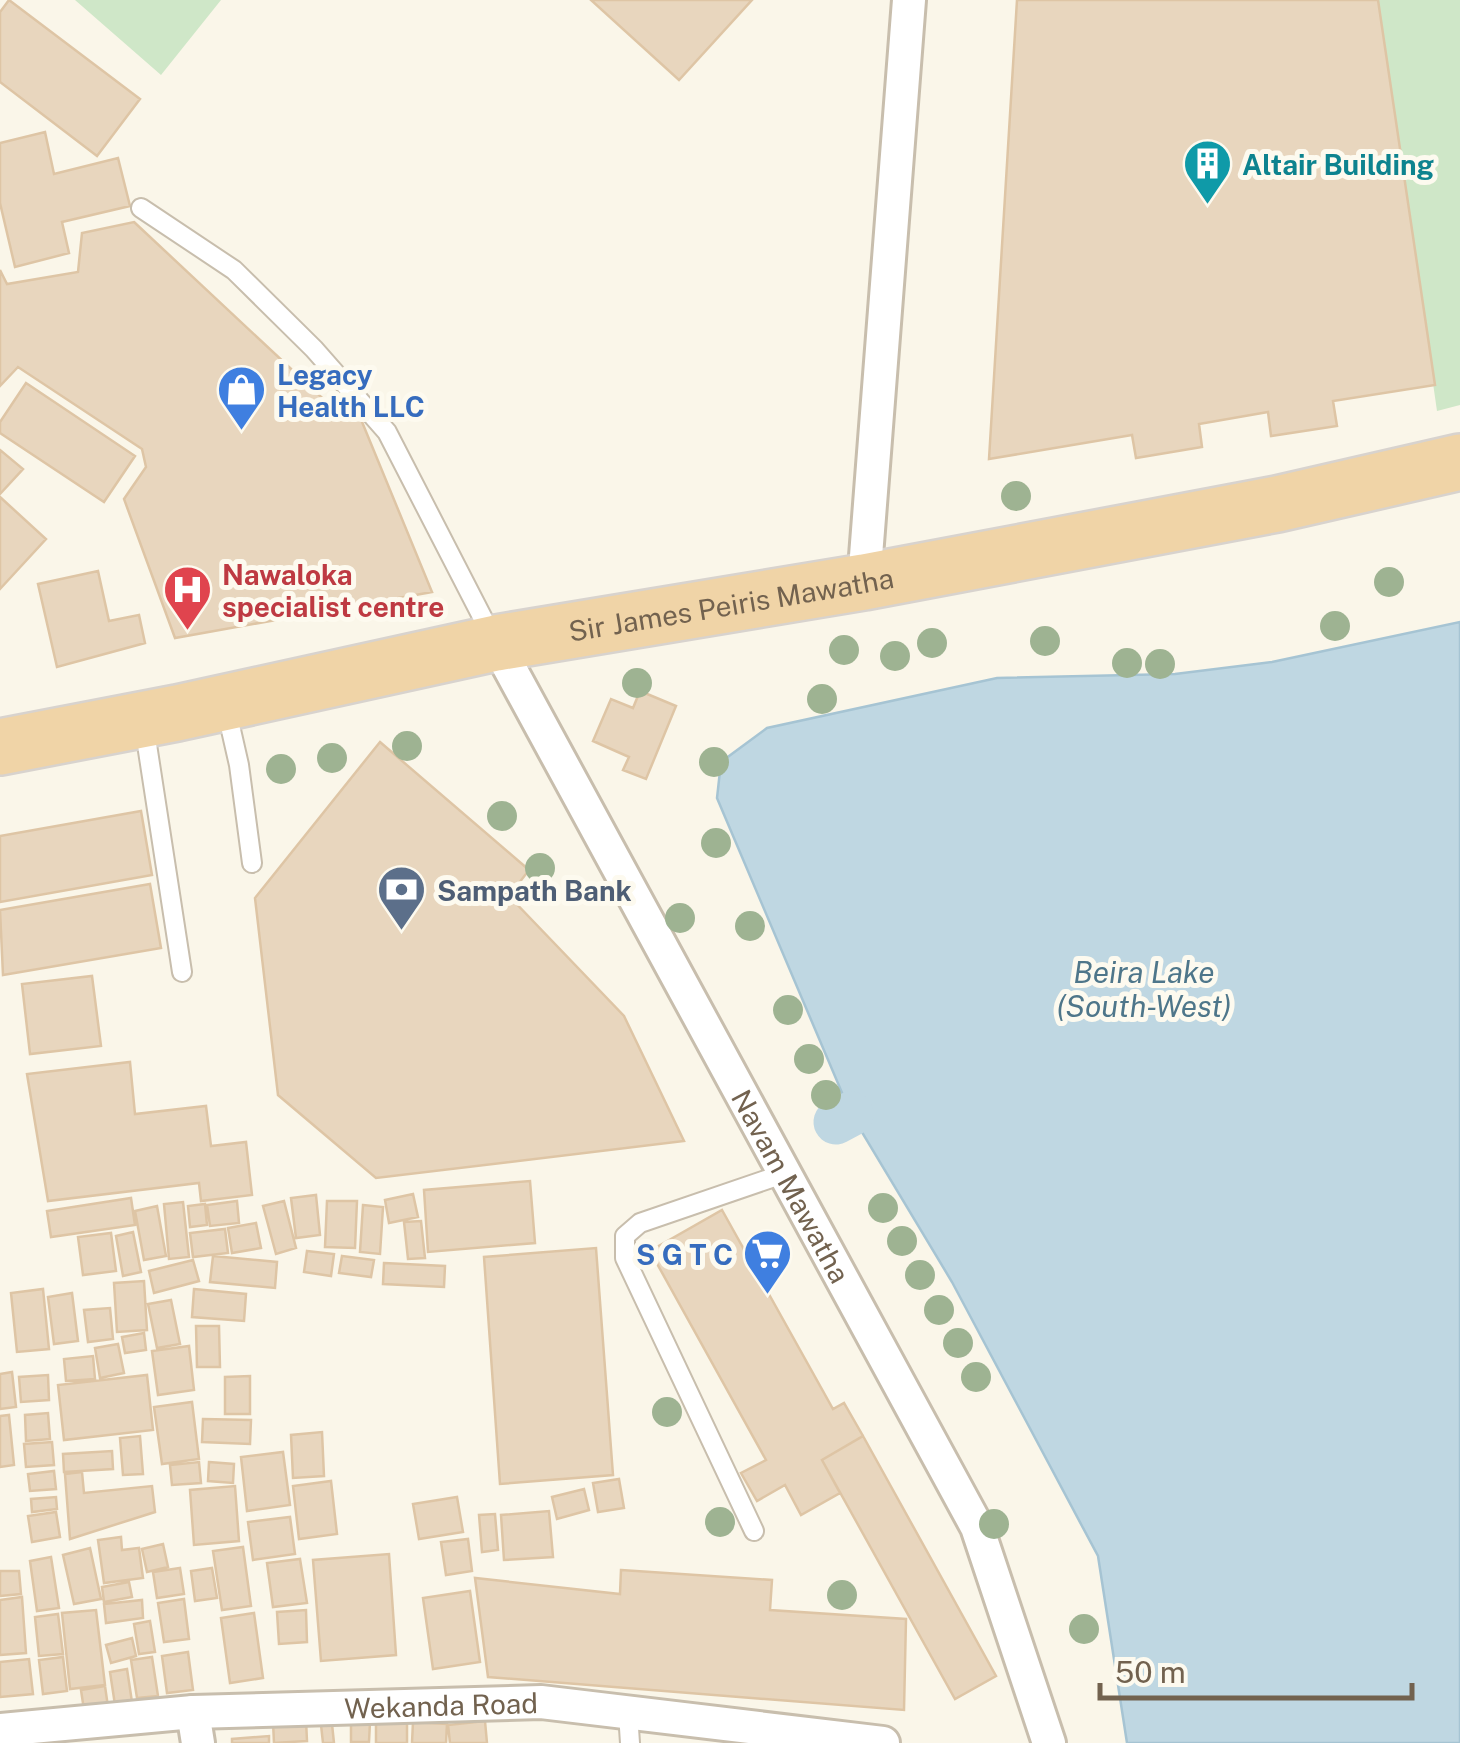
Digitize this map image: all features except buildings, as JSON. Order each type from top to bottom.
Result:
[{"type":"highway","name":"Sir James Peiris Mawatha","points":[[0,746],[225,703],[496,643],[864,582],[1277,504],[1460,462]]},
{"type":"street","points":[[864,582],[909,0]]},
{"type":"street","name":"Navam Mawatha","points":[[496,643],[976,1527],[1048,1743]]},
{"type":"street","name":"Wekanda Road","points":[[0,1730],[195,1728],[542,1702],[629,1728],[883,1743]]},
{"type":"lane","points":[[141,208],[234,270],[314,348],[387,432],[496,643]]},
{"type":"lane","points":[[225,703],[239,765],[252,863]]},
{"type":"lane","points":[[142,720],[156,787],[182,972]]},
{"type":"lane","points":[[754,1531],[625,1258],[625,1236],[640,1223],[786,1173]]},
{"type":"green space","points":[[75,0],[221,0],[161,75]]},
{"type":"green space","points":[[1378,0],[1460,0],[1460,405],[1437,411]]},
{"type":"water","name":"Beira Lake (South-West)","points":[[1460,622],[1460,1743],[1127,1743],[1098,1556],[952,1282],[851,1114],[717,798],[721,762],[767,728],[997,678],[1175,674],[1272,662]]},
{"type":"waterway","points":[[836,1122],[851,1114]]},
{"type":"place","name":"Altair Building","points":[[1207,206]]},
{"type":"place","name":"Legacy Health LLC","points":[[242,432]]},
{"type":"place","name":"Nawaloka specialist centre","points":[[187,632]]},
{"type":"place","name":"Sampath Bank","points":[[402,932]]},
{"type":"place","name":"S G T C","points":[[768,1296]]}]
